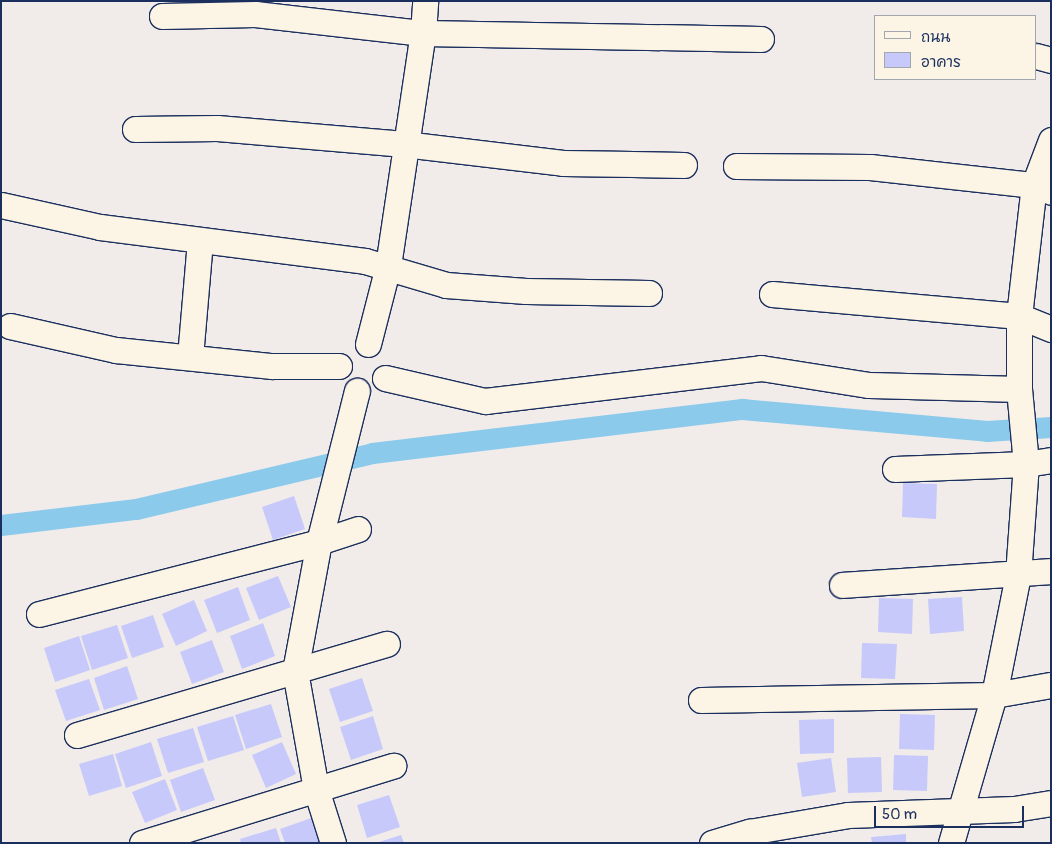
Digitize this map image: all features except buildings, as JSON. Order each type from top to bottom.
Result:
[{"type":"street","points":[[368,344],[388,266],[404,144],[423,33],[425,1]]},
{"type":"street","points":[[162,16],[254,14],[423,33],[761,40]]},
{"type":"street","points":[[1037,56],[1051,60]]},
{"type":"street","points":[[135,129],[217,128],[404,144],[563,163],[684,165]]},
{"type":"street","points":[[951,843],[994,695],[1018,575],[1025,459],[1019,394],[1019,316],[1051,140]]},
{"type":"street","points":[[736,166],[870,168],[1042,188]]},
{"type":"street","points":[[1,205],[100,227],[388,266],[410,277],[446,285],[526,291],[649,292]]},
{"type":"street","points":[[190,357],[200,240]]},
{"type":"street","points":[[772,294],[1019,316],[1051,329]]},
{"type":"street","points":[[10,326],[116,350],[272,366],[339,366]]},
{"type":"street","points":[[360,343],[368,344],[385,357],[385,378],[373,389],[357,391],[344,382],[339,366],[346,351],[360,343]]},
{"type":"street","points":[[385,378],[492,401],[761,368],[868,385],[1019,394]]},
{"type":"street","points":[[333,843],[316,789],[295,671],[319,542],[357,391]]},
{"type":"street","points":[[895,469],[1025,459],[1051,460]]},
{"type":"street","points":[[39,614],[319,542],[358,529]]},
{"type":"street","points":[[842,585],[1018,575],[1051,571]]},
{"type":"street","points":[[77,734],[387,644]]},
{"type":"street","points":[[701,700],[994,695],[1051,685]]},
{"type":"street","points":[[142,843],[393,766]]},
{"type":"street","points":[[712,843],[749,832],[848,815],[961,809],[1014,809],[1051,803]]},
{"type":"waterway","points":[[1,525],[136,509],[372,453],[742,409],[987,431],[1051,427]]}]
